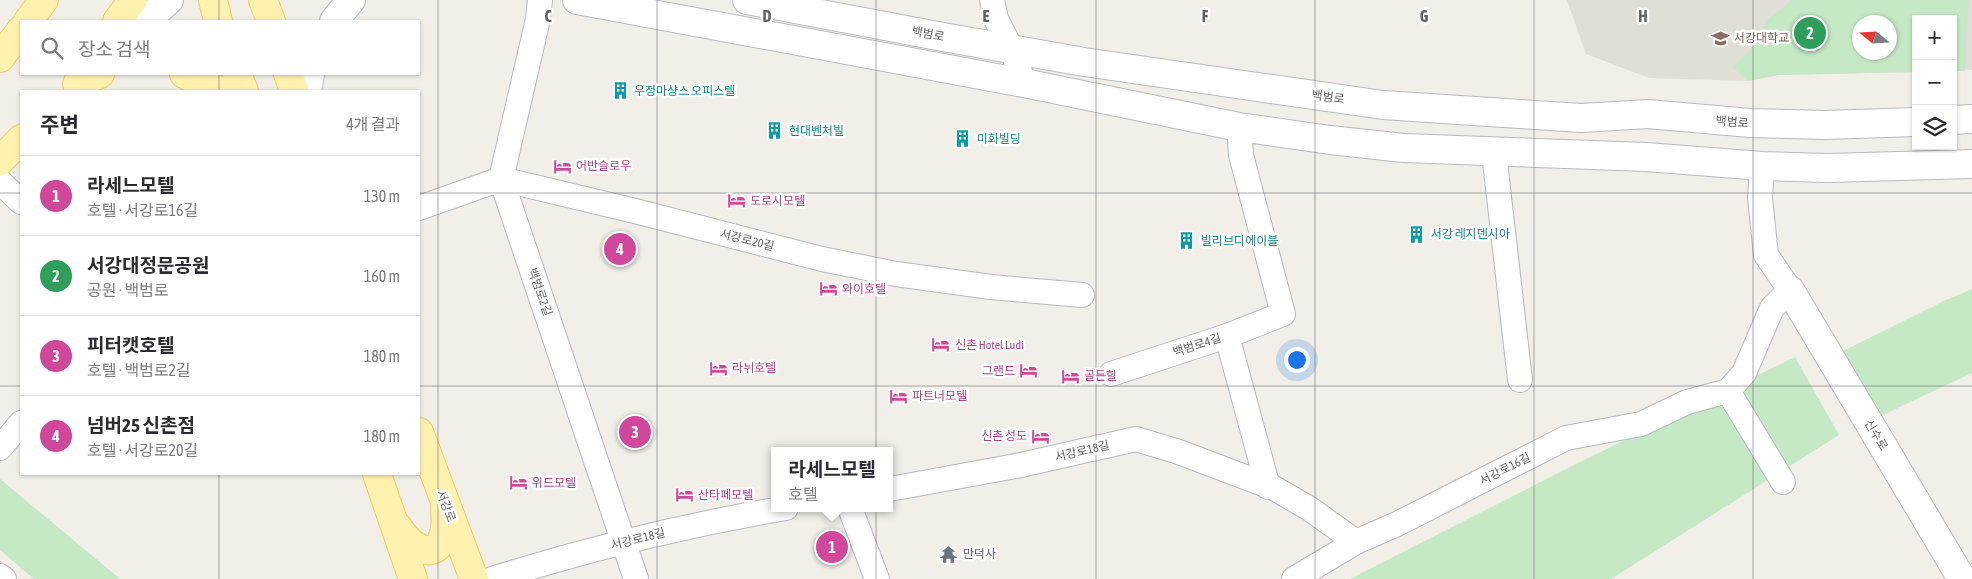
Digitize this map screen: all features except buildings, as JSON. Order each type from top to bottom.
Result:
[{"type":"main road","points":[[29,20],[44,0]]},
{"type":"main road","points":[[118,20],[133,0]]},
{"type":"main road","points":[[147,20],[169,0]]},
{"type":"main road","points":[[213,0],[218,20]]},
{"type":"main road","points":[[263,0],[270,20]]},
{"type":"main road","points":[[335,20],[351,0]]},
{"type":"main road","points":[[577,0],[1024,83],[1239,127],[1404,148],[1494,153],[1646,157],[1762,166],[1827,168],[1972,164]]},
{"type":"main road","name":"백범로","points":[[748,0],[1084,62],[1383,105],[1581,118],[1648,114],[1750,124],[1825,125],[1912,122]]},
{"type":"main road","points":[[0,58],[20,31]]},
{"type":"main road","points":[[186,75],[218,90]]},
{"type":"main road","points":[[237,75],[244,90]]},
{"type":"main road","points":[[288,75],[294,90]]},
{"type":"main road","points":[[307,90],[310,75]]},
{"type":"main road","points":[[1957,120],[1972,120]]},
{"type":"main road","points":[[0,161],[20,140]]},
{"type":"main road","name":"신수로","points":[[1790,290],[1962,579]]},
{"type":"main road","name":"서강로","points":[[420,435],[474,579]]},
{"type":"main road","points":[[377,475],[413,579]]},
{"type":"main road","points":[[396,525],[414,545],[422,550],[433,549],[440,545],[446,530],[445,504]]},
{"type":"street","points":[[420,208],[501,180],[538,19],[540,0]]},
{"type":"street","points":[[992,0],[996,19],[1012,50],[1024,83]]},
{"type":"street","name":"백범로4길","points":[[1111,374],[1226,336],[1283,314],[1240,155],[1239,127]]},
{"type":"street","points":[[1494,153],[1520,380]]},
{"type":"street","points":[[1762,166],[1760,198],[1766,255],[1790,290],[1772,308],[1744,373],[1728,391],[1783,482]]},
{"type":"street","name":"서강로20길","points":[[501,180],[639,212],[822,259],[896,274],[991,287],[1082,295]]},
{"type":"street","name":"백범로2길","points":[[501,180],[636,579]]},
{"type":"street","points":[[0,182],[20,201]]},
{"type":"street","points":[[1226,336],[1268,487]]},
{"type":"street","name":"서강로16길","points":[[1294,579],[1356,542],[1396,524],[1566,438],[1640,424],[1687,402],[1728,391]]},
{"type":"street","points":[[0,448],[20,424]]},
{"type":"street","name":"서강로18길","points":[[893,488],[1034,462],[1136,439],[1178,452],[1268,487],[1310,509],[1356,542]]},
{"type":"street","name":"서강로18길","points":[[492,579],[624,541],[726,518],[771,510]]},
{"type":"street","points":[[852,512],[877,579]]},
{"type":"street","points":[[0,576],[4,579]]},
{"type":"shaded area","name":"서강대학교","points":[[1567,0],[1972,0],[1972,70],[1957,71],[1957,15],[1912,15],[1912,72],[1778,75],[1748,81],[1649,78],[1586,54]]},
{"type":"green space","points":[[1792,0],[1969,0],[1965,71],[1957,71],[1957,15],[1912,15],[1912,72],[1778,75],[1748,81],[1733,67],[1756,44],[1767,20]]},
{"type":"green space","points":[[1972,289],[1972,373],[1870,421],[1843,351]]},
{"type":"green space","points":[[1795,357],[1839,435],[1611,579],[1350,579],[1572,466]]},
{"type":"green space","points":[[0,479],[120,579],[34,579],[0,550]]},
{"type":"place","name":"서강대정문공원","points":[[1810,33]]},
{"type":"place","name":"서강대학교","points":[[1720,38]]},
{"type":"place","name":"우정마샹스 오피스텔","points":[[620,91]]},
{"type":"place","name":"현대벤처빌","points":[[775,131]]},
{"type":"place","name":"미화빌딩","points":[[963,139]]},
{"type":"place","name":"어반슬로우","points":[[562,166]]},
{"type":"place","name":"도로시모텔","points":[[736,201]]},
{"type":"place","name":"서강 레지덴시아","points":[[1417,234]]},
{"type":"place","name":"빌리브디에이블","points":[[1187,241]]},
{"type":"place","name":"넘버25 신촌점","points":[[620,249]]},
{"type":"place","name":"와이호텔","points":[[828,289]]},
{"type":"place","name":"신촌 Hotel Ludi","points":[[941,345]]},
{"type":"place","name":"라뉘호텔","points":[[718,368]]},
{"type":"place","name":"그랜드","points":[[1029,371]]},
{"type":"place","name":"골든힐","points":[[1070,376]]},
{"type":"place","name":"파트너모텔","points":[[898,396]]},
{"type":"place","name":"피터캣호텔","points":[[635,432]]},
{"type":"place","name":"신촌 성도","points":[[1041,436]]},
{"type":"place","name":"위드모텔","points":[[518,483]]},
{"type":"place","name":"산타페모텔","points":[[684,495]]},
{"type":"place","name":"라세느모텔","points":[[832,547]]},
{"type":"place","name":"만덕사","points":[[949,554]]}]
